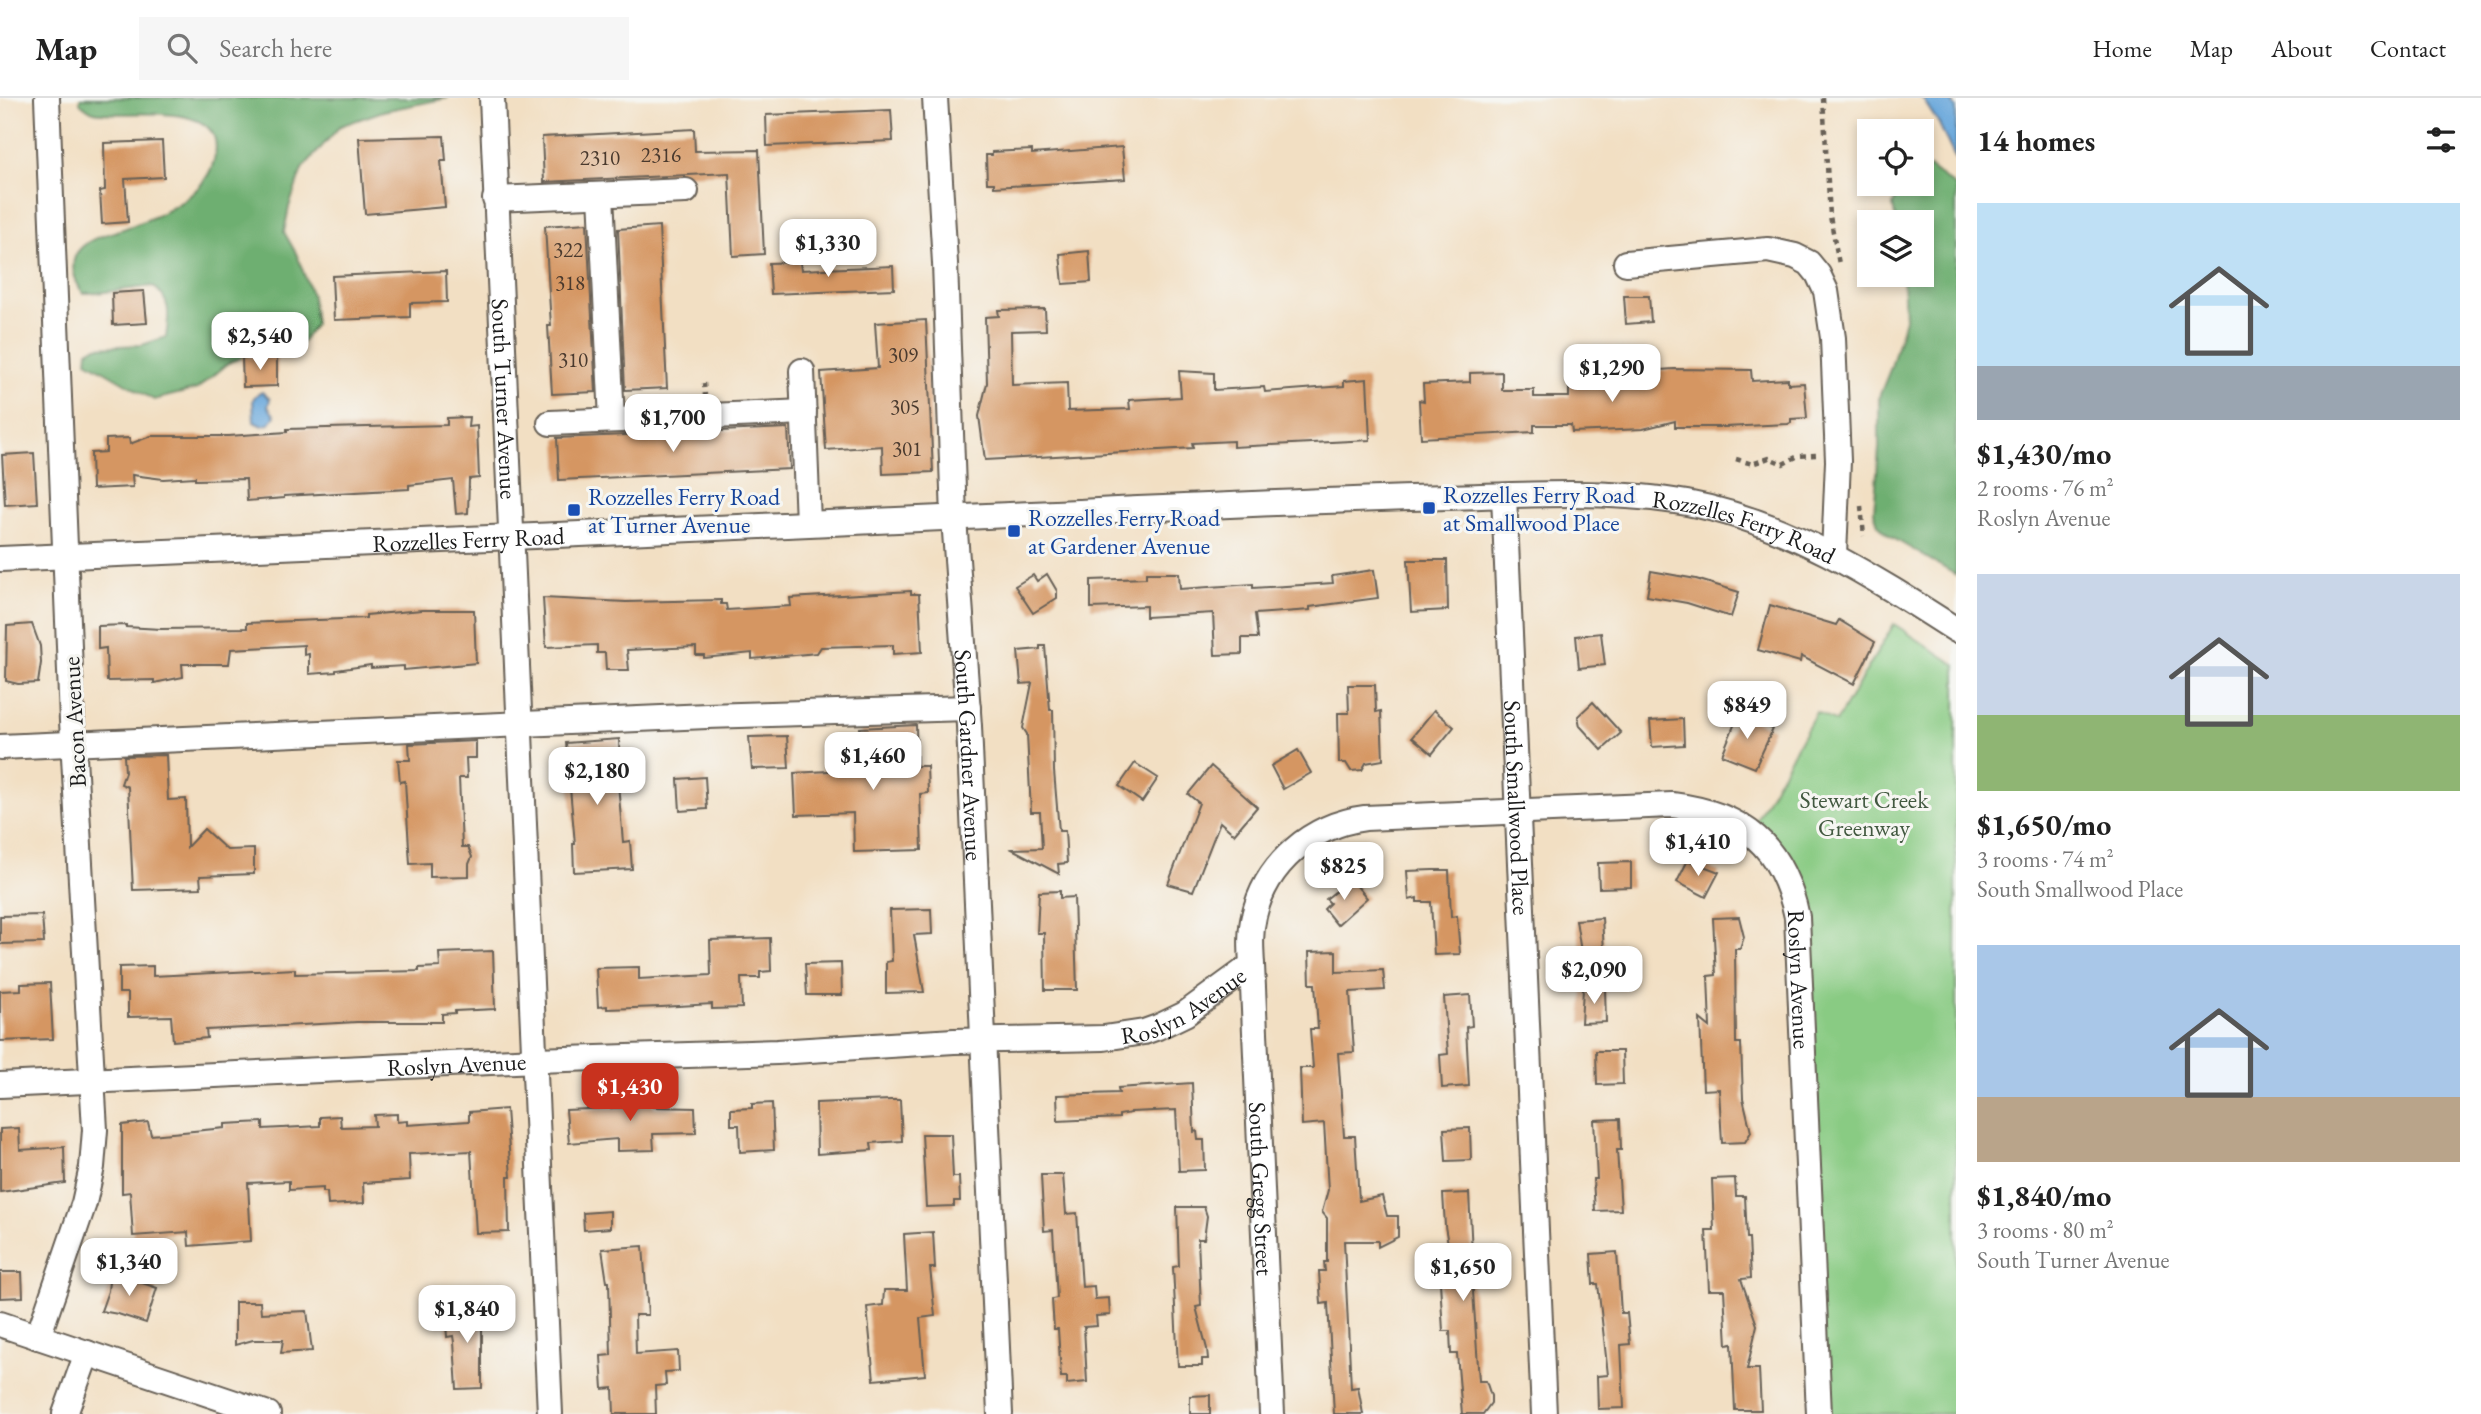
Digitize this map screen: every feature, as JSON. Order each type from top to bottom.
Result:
[{"type":"street","name":"Bacon Avenue","points":[[38,1337],[84,1203],[92,1167],[95,1130],[74,743],[47,98]]},
{"type":"street","name":"South Turner Avenue","points":[[492,98],[550,1414]]},
{"type":"street","name":"South Gardner Avenue","points":[[935,98],[945,263],[954,518],[968,708],[1000,1414]]},
{"type":"street","points":[[495,199],[686,191]]},
{"type":"street","points":[[601,195],[612,420]]},
{"type":"street","points":[[1626,264],[1768,250],[1809,262],[1818,274],[1826,291],[1834,367],[1838,454],[1834,555]]},
{"type":"street","points":[[802,371],[808,523]]},
{"type":"street","points":[[550,423],[804,412]]},
{"type":"street","name":"Rozzelles Ferry Road","points":[[0,559],[1297,501],[1581,494],[1647,497],[1690,503],[1746,518],[1805,540],[1834,555],[1956,630]]},
{"type":"street","name":"South Smallwood Place","points":[[1504,496],[1544,1414]]},
{"type":"street","points":[[0,747],[968,708]]},
{"type":"street","name":"Roslyn Avenue","points":[[0,1084],[1104,1038],[1144,1032],[1185,1014],[1252,965],[1250,936],[1254,914],[1265,887],[1281,863],[1302,842],[1326,828],[1352,820],[1672,805],[1702,809],[1730,819],[1748,831],[1769,852],[1791,892],[1797,917],[1819,1414]]},
{"type":"street","name":"South Gregg Street","points":[[1252,965],[1272,1414]]},
{"type":"street","points":[[0,1324],[268,1414]]},
{"type":"street","points":[[65,1414],[87,1353]]},
{"type":"path","points":[[1736,460],[1757,464],[1769,458],[1783,464],[1798,456],[1838,454]]},
{"type":"green space","points":[[80,98],[448,98],[383,111],[340,126],[302,169],[284,232],[297,255],[312,296],[315,324],[301,344],[259,351],[230,362],[197,389],[154,400],[87,361],[88,351],[95,347],[142,345],[166,337],[168,309],[163,297],[153,286],[83,293],[75,277],[74,259],[80,249],[89,242],[166,211],[192,193],[211,169],[215,155],[214,137],[205,125],[190,118],[94,112],[80,103]]},
{"type":"green space","points":[[1934,171],[1956,187],[1956,575],[1888,535],[1878,524],[1874,512],[1879,448],[1879,397],[1905,319],[1904,287],[1934,287],[1934,210],[1894,210],[1897,196],[1934,196]]},
{"type":"green space","name":"Stewart Creek Greenway","points":[[1894,624],[1956,665],[1956,1414],[1826,1414],[1804,922],[1754,824],[1816,712],[1836,722]]},
{"type":"water","points":[[1922,98],[1950,98],[1956,109],[1956,160],[1939,124]]},
{"type":"water","points":[[262,392],[270,399],[268,407],[275,416],[269,424],[262,426],[254,422],[253,400]]},
{"type":"building","points":[[891,110],[893,141],[767,146],[766,115]]},
{"type":"building","points":[[694,129],[695,151],[759,150],[764,254],[733,256],[729,173],[544,182],[542,137]]},
{"type":"building","points":[[444,136],[446,161],[441,161],[445,207],[365,214],[359,138]]},
{"type":"building","points":[[162,141],[164,177],[125,179],[128,222],[102,224],[100,191],[105,190],[104,143]]},
{"type":"building","points":[[1122,147],[1125,179],[994,187],[994,183],[987,183],[986,155],[992,155],[992,152],[1032,150],[1032,154]]},
{"type":"building","points":[[587,223],[596,392],[552,394],[545,226]]},
{"type":"building","points":[[659,226],[667,388],[625,390],[618,229]]},
{"type":"building","points":[[1089,251],[1091,282],[1063,284],[1060,254]]},
{"type":"building","points":[[800,262],[801,270],[893,266],[894,289],[771,294],[769,263]]},
{"type":"building","points":[[446,271],[447,302],[410,303],[410,317],[334,320],[332,276]]},
{"type":"building","points":[[144,291],[147,323],[113,325],[112,293]]},
{"type":"building","points":[[1624,296],[1649,296],[1651,322],[1626,324]]},
{"type":"building","points":[[1045,309],[1046,330],[1011,331],[1012,385],[1067,383],[1068,411],[1130,409],[1129,400],[1181,397],[1179,371],[1214,373],[1214,390],[1264,387],[1265,392],[1344,386],[1344,381],[1367,379],[1370,440],[1233,447],[1233,441],[1192,443],[1193,448],[985,460],[979,416],[987,383],[985,317],[999,316],[998,310]]},
{"type":"building","points":[[926,320],[933,472],[883,474],[882,446],[826,450],[821,372],[878,368],[875,323]]},
{"type":"building","points":[[242,357],[277,357],[277,386],[243,387]]},
{"type":"building","points":[[1631,366],[1631,372],[1674,369],[1751,370],[1752,381],[1788,379],[1788,384],[1804,383],[1807,418],[1791,419],[1788,424],[1675,427],[1675,421],[1643,429],[1572,432],[1571,425],[1534,425],[1534,432],[1421,438],[1419,400],[1424,401],[1423,384],[1470,382],[1470,373],[1502,372],[1502,390],[1534,390],[1534,397],[1569,397],[1569,385],[1613,383],[1612,371]]},
{"type":"building","points":[[469,417],[468,427],[477,426],[479,478],[469,479],[468,513],[456,514],[453,480],[409,485],[409,489],[284,496],[247,501],[246,479],[163,479],[132,475],[133,487],[92,489],[91,453],[106,452],[106,439],[129,438],[130,444],[151,436],[229,436],[287,432],[287,429],[447,425],[447,418]]},
{"type":"building","points":[[788,428],[790,469],[559,480],[557,438]]},
{"type":"building","points":[[34,453],[37,503],[5,505],[2,455]]},
{"type":"building","points":[[1408,560],[1447,560],[1448,610],[1411,612]]},
{"type":"building","points":[[1374,570],[1378,598],[1310,607],[1310,610],[1255,614],[1258,638],[1242,638],[1242,654],[1215,655],[1213,613],[1146,617],[1146,606],[1091,608],[1091,580],[1146,578],[1146,573],[1179,573],[1180,589],[1253,584],[1253,588],[1333,583],[1332,576]]},
{"type":"building","points":[[1651,571],[1696,579],[1739,592],[1731,617],[1687,603],[1647,596]]},
{"type":"building","points":[[1047,574],[1057,591],[1057,598],[1033,613],[1015,586],[1033,575],[1037,581]]},
{"type":"building","points":[[911,591],[911,594],[919,594],[922,652],[893,654],[893,645],[821,647],[817,653],[752,659],[752,653],[704,658],[704,655],[696,655],[696,647],[627,650],[629,670],[606,670],[605,653],[597,653],[597,645],[546,647],[543,598],[626,602],[721,600],[721,604],[726,604],[727,610],[791,606],[790,598]]},
{"type":"building","points":[[1770,605],[1836,625],[1839,620],[1875,642],[1854,684],[1801,656],[1800,662],[1758,650]]},
{"type":"building","points":[[422,610],[474,610],[476,663],[404,670],[404,666],[371,668],[371,665],[309,674],[309,654],[304,655],[304,645],[231,649],[229,664],[182,664],[183,677],[154,683],[154,680],[107,681],[106,648],[98,649],[98,626],[126,625],[161,629],[247,628],[247,623],[366,618],[366,615]]},
{"type":"building","points":[[32,624],[40,646],[38,683],[18,684],[6,681],[7,626]]},
{"type":"building","points":[[1601,633],[1605,665],[1579,668],[1576,636]]},
{"type":"building","points":[[1040,646],[1045,646],[1050,710],[1053,710],[1059,831],[1065,831],[1067,863],[1058,864],[1059,874],[1012,849],[1042,848],[1040,812],[1031,812],[1027,734],[1023,728],[1032,683],[1021,684],[1018,651],[1040,649]]},
{"type":"building","points":[[1348,685],[1375,685],[1376,712],[1381,711],[1383,760],[1366,763],[1362,770],[1351,771],[1346,763],[1339,763],[1338,713],[1349,713]]},
{"type":"building","points":[[1593,702],[1621,733],[1602,750],[1580,726],[1578,716]]},
{"type":"building","points":[[1434,710],[1454,727],[1432,754],[1412,737]]},
{"type":"building","points":[[1739,713],[1773,729],[1755,768],[1722,755]]},
{"type":"building","points":[[1683,719],[1684,745],[1652,747],[1650,721]]},
{"type":"building","points":[[916,725],[917,766],[927,766],[928,793],[920,794],[922,850],[854,852],[853,813],[796,815],[794,773],[864,769],[860,728]]},
{"type":"building","points":[[787,736],[789,768],[752,769],[749,737]]},
{"type":"building","points":[[619,739],[620,772],[617,772],[623,842],[630,841],[632,869],[574,872],[575,844],[566,743]]},
{"type":"building","points":[[476,741],[476,758],[466,758],[467,778],[459,778],[462,847],[468,847],[472,857],[469,876],[430,877],[430,863],[410,864],[405,781],[400,782],[398,760],[410,760],[409,744]]},
{"type":"building","points":[[1298,750],[1311,773],[1283,789],[1271,766]]},
{"type":"building","points":[[166,755],[168,800],[186,799],[187,847],[204,829],[227,850],[254,849],[254,874],[200,876],[201,888],[133,890],[128,787],[121,784],[125,772],[124,756]]},
{"type":"building","points":[[1135,763],[1158,778],[1142,802],[1119,786]]},
{"type":"building","points":[[1211,766],[1257,807],[1234,834],[1220,822],[1193,891],[1168,884],[1199,803],[1188,794]]},
{"type":"building","points":[[705,777],[707,809],[680,811],[678,779]]},
{"type":"building","points":[[1688,860],[1719,872],[1706,897],[1677,882]]},
{"type":"building","points":[[1631,862],[1631,887],[1599,888],[1598,863]]},
{"type":"building","points":[[1449,870],[1451,917],[1457,916],[1460,954],[1434,955],[1431,902],[1417,902],[1417,898],[1409,900],[1407,871]]},
{"type":"building","points":[[1351,879],[1367,898],[1337,925],[1324,909],[1330,903],[1326,899]]},
{"type":"building","points":[[1060,891],[1060,898],[1074,897],[1077,990],[1045,990],[1044,933],[1037,933],[1039,892]]},
{"type":"building","points":[[931,909],[932,934],[914,935],[924,992],[886,993],[886,962],[892,961],[890,910]]},
{"type":"building","points":[[42,915],[44,943],[0,944],[0,916]]},
{"type":"building","points":[[1739,917],[1744,937],[1740,949],[1735,949],[1736,1043],[1741,1043],[1743,1098],[1751,1132],[1745,1142],[1722,1143],[1719,1089],[1703,1090],[1700,1019],[1710,1027],[1708,976],[1716,975],[1713,918]]},
{"type":"building","points":[[1602,918],[1604,951],[1581,952],[1576,920]]},
{"type":"building","points":[[770,938],[771,971],[760,972],[760,978],[741,978],[742,1008],[712,1009],[712,1004],[607,1009],[607,1006],[598,1007],[596,968],[639,967],[639,979],[711,975],[710,940]]},
{"type":"building","points":[[493,951],[495,1009],[442,1014],[442,1022],[357,1022],[206,1030],[207,1038],[173,1041],[171,1016],[128,1017],[128,993],[119,993],[119,967],[153,966],[153,976],[295,969],[295,974],[419,971],[419,968],[440,967],[439,953]]},
{"type":"building","points":[[1336,951],[1336,972],[1383,970],[1385,990],[1350,992],[1354,1052],[1338,1053],[1344,1136],[1355,1136],[1359,1201],[1382,1196],[1387,1216],[1398,1216],[1398,1237],[1378,1247],[1378,1241],[1344,1241],[1351,1388],[1358,1387],[1363,1414],[1334,1414],[1328,1303],[1321,1304],[1319,1271],[1325,1271],[1324,1262],[1327,1262],[1327,1218],[1322,1212],[1328,1190],[1324,1123],[1302,1125],[1300,1068],[1313,1068],[1310,1029],[1318,1029],[1315,984],[1310,984],[1309,952]]},
{"type":"building","points":[[841,963],[842,995],[807,995],[805,964]]},
{"type":"building","points":[[50,983],[53,1039],[0,1041],[0,991],[21,990],[21,984]]},
{"type":"building","points":[[1583,989],[1605,989],[1606,1022],[1581,1023]]},
{"type":"building","points":[[1470,995],[1472,1026],[1466,1027],[1469,1086],[1442,1088],[1440,1055],[1448,1054],[1444,997]]},
{"type":"building","points":[[1596,1051],[1622,1051],[1623,1084],[1597,1085]]},
{"type":"building","points":[[1192,1083],[1194,1132],[1197,1131],[1198,1140],[1204,1140],[1205,1170],[1179,1171],[1176,1110],[1131,1112],[1119,1115],[1119,1118],[1058,1121],[1057,1095],[1119,1093],[1118,1088]]},
{"type":"building","points":[[652,1085],[654,1107],[695,1108],[696,1133],[653,1134],[654,1150],[617,1151],[617,1139],[569,1143],[566,1110],[636,1107],[634,1086]]},
{"type":"building","points":[[900,1100],[902,1141],[871,1143],[872,1150],[817,1154],[816,1103]]},
{"type":"building","points":[[772,1103],[774,1150],[740,1152],[739,1125],[731,1125],[731,1109]]},
{"type":"building","points":[[506,1109],[511,1177],[508,1177],[509,1232],[476,1233],[471,1151],[409,1154],[410,1180],[363,1183],[364,1203],[328,1205],[327,1192],[323,1192],[323,1188],[289,1190],[289,1181],[248,1183],[251,1241],[189,1246],[188,1232],[133,1236],[130,1192],[122,1193],[122,1125],[148,1122],[151,1135],[225,1128],[225,1124],[263,1122],[263,1129],[320,1126],[320,1117],[340,1116],[341,1127],[375,1126],[374,1115],[397,1114],[397,1122],[407,1121],[407,1125],[469,1121],[469,1112]]},
{"type":"building","points":[[1620,1119],[1621,1150],[1617,1150],[1621,1210],[1595,1211],[1593,1179],[1597,1179],[1594,1120]]},
{"type":"building","points":[[19,1128],[20,1150],[64,1147],[65,1183],[0,1192],[0,1129]]},
{"type":"building","points":[[1470,1128],[1471,1160],[1446,1161],[1444,1129]]},
{"type":"building","points":[[922,1134],[951,1134],[953,1177],[959,1177],[960,1201],[954,1201],[954,1206],[926,1207]]},
{"type":"building","points":[[1041,1175],[1063,1175],[1066,1214],[1077,1213],[1082,1287],[1094,1286],[1095,1299],[1109,1298],[1110,1315],[1096,1316],[1097,1326],[1084,1327],[1087,1382],[1067,1384],[1067,1377],[1061,1377],[1058,1329],[1054,1329],[1052,1299],[1057,1298],[1053,1230],[1044,1231]]},
{"type":"building","points":[[1735,1178],[1736,1196],[1745,1196],[1749,1238],[1751,1278],[1741,1279],[1757,1325],[1747,1369],[1759,1369],[1761,1410],[1735,1410],[1732,1344],[1727,1345],[1724,1290],[1709,1290],[1706,1230],[1714,1230],[1712,1179]]},
{"type":"building","points":[[1469,1193],[1472,1253],[1477,1252],[1484,1275],[1472,1276],[1479,1381],[1486,1381],[1491,1396],[1491,1403],[1483,1414],[1462,1414],[1457,1354],[1451,1354],[1450,1331],[1443,1331],[1440,1282],[1454,1280],[1443,1194]]},
{"type":"building","points":[[1177,1207],[1204,1207],[1207,1216],[1204,1239],[1198,1239],[1201,1306],[1196,1307],[1208,1359],[1202,1359],[1202,1366],[1178,1366],[1173,1267],[1179,1266]]},
{"type":"building","points":[[610,1211],[610,1228],[584,1230],[583,1213]]},
{"type":"building","points":[[933,1232],[935,1268],[930,1268],[935,1316],[920,1318],[925,1375],[874,1380],[867,1307],[883,1305],[884,1290],[907,1290],[904,1234]]},
{"type":"building","points":[[643,1246],[648,1315],[635,1315],[636,1354],[678,1351],[679,1371],[665,1372],[666,1385],[655,1386],[656,1414],[614,1414],[613,1388],[603,1389],[601,1356],[611,1355],[609,1282],[602,1249]]},
{"type":"building","points":[[1617,1252],[1621,1313],[1627,1313],[1630,1344],[1621,1345],[1624,1408],[1598,1409],[1597,1376],[1608,1375],[1598,1284],[1593,1284],[1591,1254]]},
{"type":"building","points":[[0,1272],[22,1272],[23,1297],[0,1298]]},
{"type":"building","points":[[110,1272],[157,1288],[146,1323],[101,1311],[108,1291]]},
{"type":"building","points":[[235,1302],[260,1302],[261,1313],[307,1311],[312,1351],[281,1353],[283,1340],[253,1340],[235,1345]]},
{"type":"building","points":[[482,1307],[482,1388],[457,1389],[454,1342],[453,1336],[447,1337],[445,1310]]},
{"type":"building","points":[[1210,1395],[1210,1414],[1190,1414],[1190,1396]]},
{"type":"place","name":"Rozzelles Ferry Road at Smallwood Place","points":[[1429,508]]},
{"type":"place","name":"Rozzelles Ferry Road at Turner Avenue","points":[[574,510]]},
{"type":"place","name":"Rozzelles Ferry Road at Gardener Avenue","points":[[1014,531]]}]
